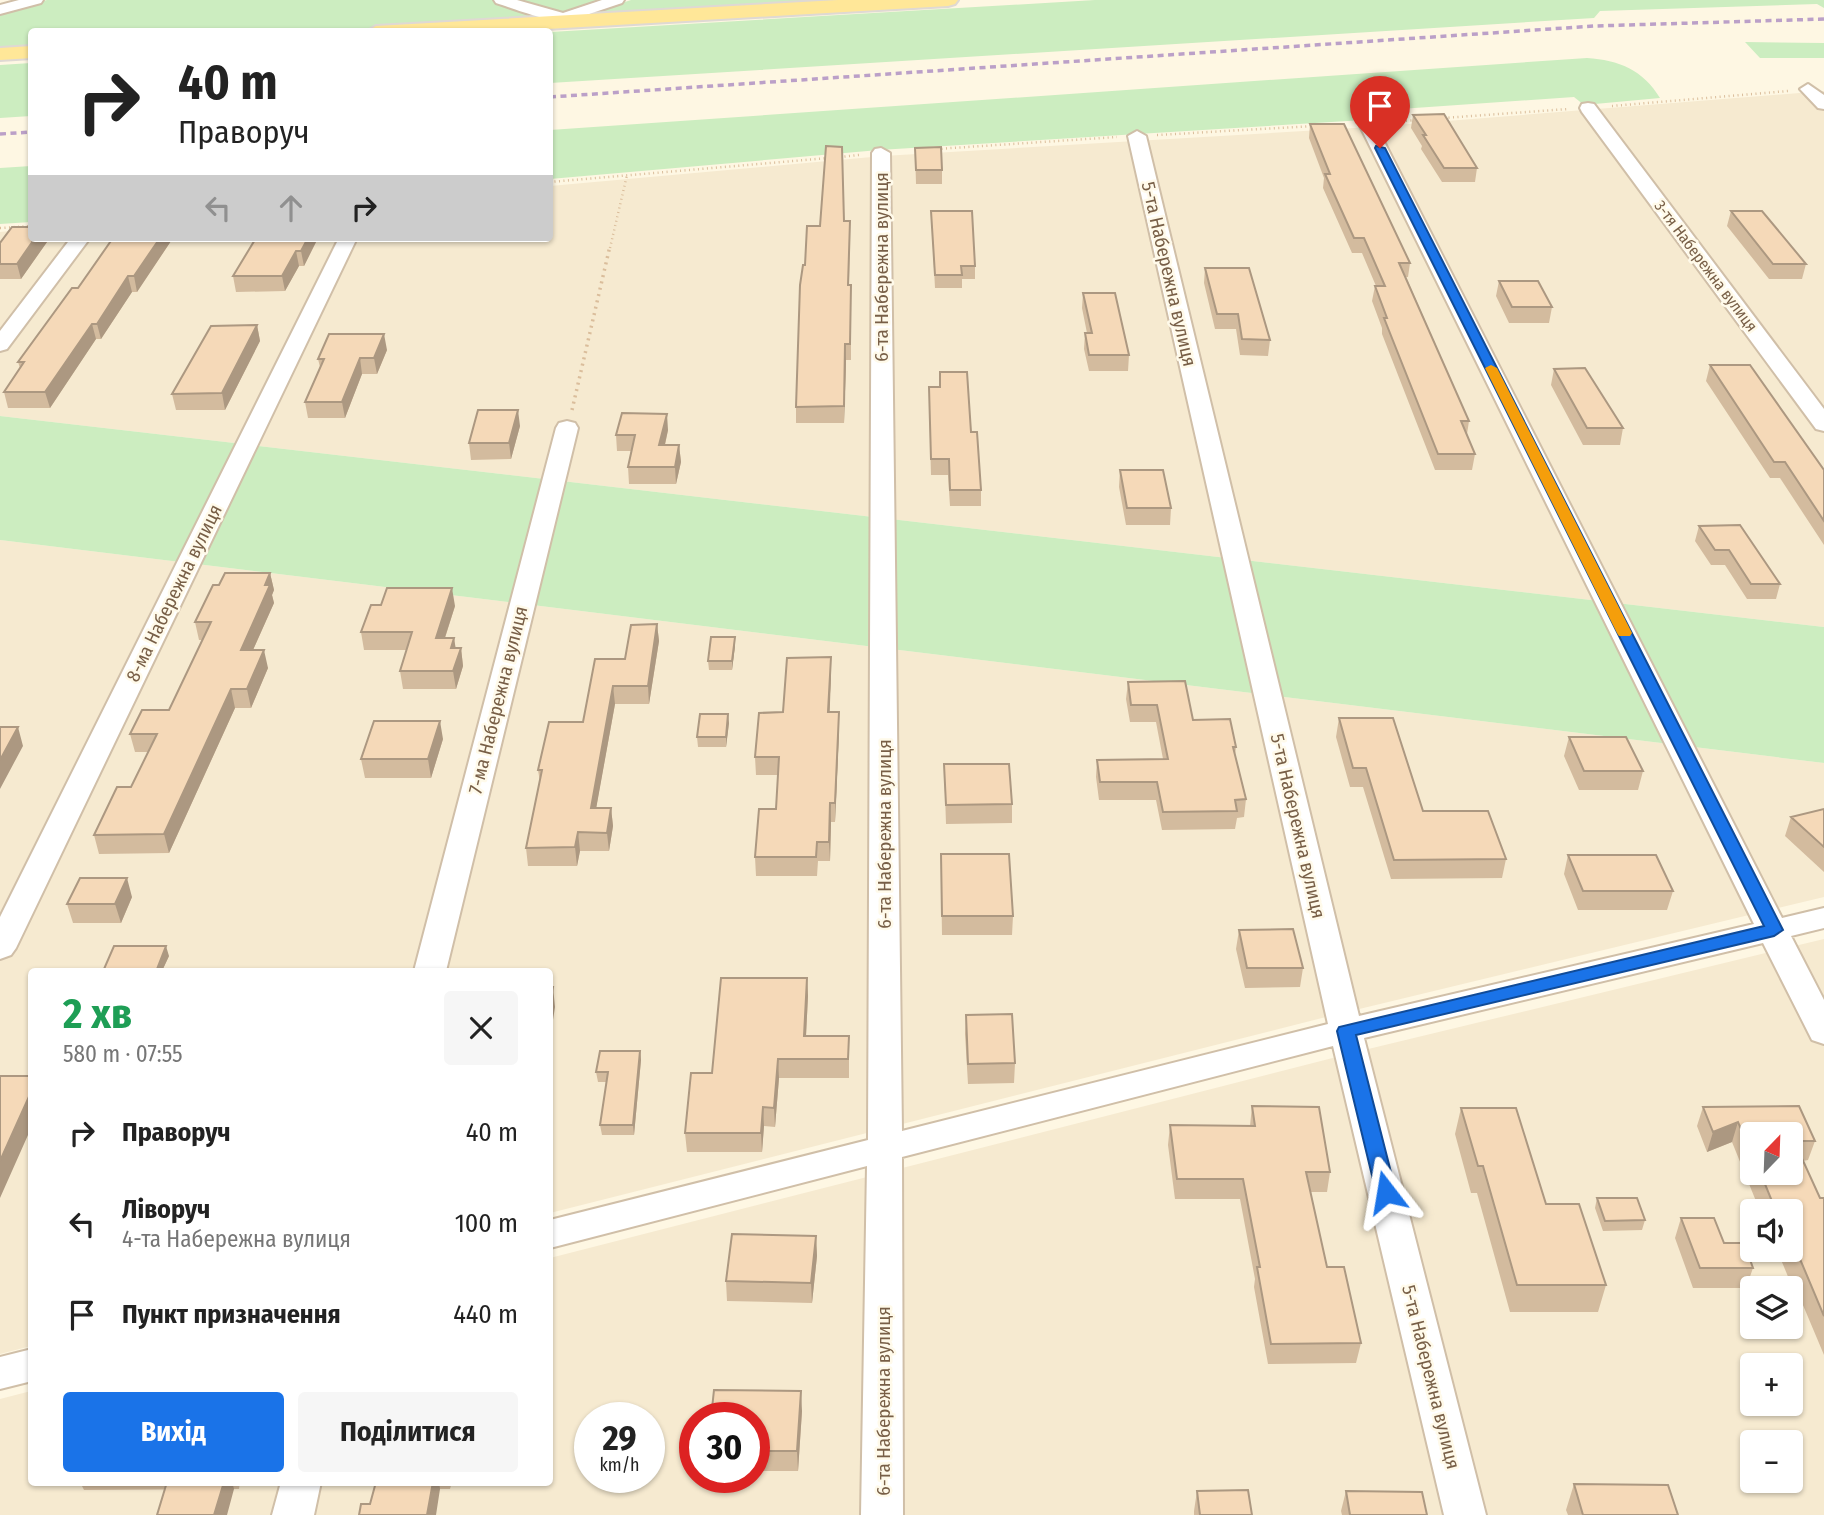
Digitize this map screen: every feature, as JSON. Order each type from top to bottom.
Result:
[{"type":"main road","points":[[432,28],[573,18],[948,0]]},
{"type":"main road","points":[[0,54],[28,52]]},
{"type":"street","points":[[0,10],[36,0]]},
{"type":"street","points":[[501,0],[573,18],[617,0]]},
{"type":"street","points":[[1808,89],[1824,104]]},
{"type":"street","name":"3-тя Набережна вулиця","points":[[1588,108],[1824,424]]},
{"type":"street","points":[[1367,124],[1824,1032]]},
{"type":"street","name":"5-та Набережна вулиця","points":[[1137,136],[1346,1031],[1465,1515]]},
{"type":"street","name":"6-та Набережна вулиця","points":[[881,153],[885,1148],[882,1515]]},
{"type":"street","points":[[0,345],[78,242]]},
{"type":"street","name":"8-ма Набережна вулиця","points":[[0,948],[346,242]]},
{"type":"street","name":"7-ма Набережна вулиця","points":[[431,968],[567,428]]},
{"type":"street","points":[[553,1233],[1346,1031],[1824,918]]},
{"type":"street","points":[[0,1373],[28,1366]]},
{"type":"street","points":[[293,1515],[300,1486]]},
{"type":"path","points":[[1436,119],[1808,89]]},
{"type":"path","points":[[1367,124],[1423,120]]},
{"type":"path","points":[[935,149],[1313,127]]},
{"type":"path","points":[[553,182],[881,153]]},
{"type":"path","points":[[567,428],[627,175]]},
{"type":"path","points":[[0,228],[28,226]]},
{"type":"shaded area","points":[[1824,91],[1824,627],[0,416],[0,232],[28,229],[28,242],[553,242],[553,186],[883,156],[1371,127]]},
{"type":"shaded area","points":[[0,540],[1824,763],[1824,897],[1322,1018],[553,1212],[553,968],[28,968],[28,1347],[0,1354]]},
{"type":"shaded area","points":[[1824,939],[1824,1515],[0,1515],[0,1399],[28,1392],[28,1486],[553,1486],[553,1257],[1360,1051]]},
{"type":"green space","points":[[47,0],[493,0],[558,19],[396,28],[28,28],[28,47],[0,49],[0,13]]},
{"type":"green space","points":[[508,0],[608,0],[562,15]]},
{"type":"green space","points":[[631,0],[886,0],[585,15]]},
{"type":"green space","points":[[1095,0],[1824,0],[1824,8],[1817,4],[1600,11],[1594,18],[553,83],[553,32]]},
{"type":"green space","points":[[1745,42],[1824,43],[1824,58],[1760,58]]},
{"type":"green space","points":[[1587,58],[1610,61],[1629,68],[1646,80],[1660,98],[1584,105],[1574,97],[1357,112],[1364,120],[879,150],[553,179],[553,130]]},
{"type":"green space","points":[[28,63],[28,116],[0,118],[0,65]]},
{"type":"green space","points":[[28,166],[28,222],[0,224],[0,168]]},
{"type":"green space","points":[[0,416],[1824,627],[1824,763],[0,540]]},
{"type":"building","points":[[1444,114],[1477,168],[1444,168],[1413,115]]},
{"type":"building","points":[[1310,124],[1344,124],[1410,263],[1399,263],[1469,421],[1461,421],[1475,454],[1438,454],[1384,318],[1387,318],[1375,286],[1385,286],[1364,238],[1354,238],[1325,174],[1330,174]]},
{"type":"building","points":[[826,146],[842,147],[844,221],[850,221],[850,344],[845,344],[844,406],[796,407],[800,285],[805,265],[807,226],[820,226]]},
{"type":"building","points":[[941,147],[942,170],[916,170],[915,148]]},
{"type":"building","points":[[931,211],[972,211],[975,266],[961,266],[962,275],[935,275]]},
{"type":"building","points":[[1731,211],[1762,211],[1806,264],[1773,264]]},
{"type":"building","points":[[12,227],[28,227],[28,242],[32,242],[17,264],[0,264],[0,243]]},
{"type":"building","points":[[110,242],[157,242],[134,276],[128,276],[97,324],[92,324],[45,392],[4,392],[24,362],[18,362],[72,288],[78,288]]},
{"type":"building","points":[[254,242],[306,242],[301,251],[296,251],[282,276],[233,276]]},
{"type":"building","points":[[1205,268],[1249,268],[1270,340],[1242,339],[1238,314],[1217,314]]},
{"type":"building","points":[[1499,281],[1538,281],[1552,307],[1512,307]]},
{"type":"building","points":[[1083,293],[1115,293],[1129,355],[1089,355],[1085,333],[1092,333]]},
{"type":"building","points":[[257,325],[222,393],[172,394],[211,326]]},
{"type":"building","points":[[329,334],[384,334],[374,358],[360,358],[342,402],[305,402],[324,359],[318,359]]},
{"type":"building","points":[[1710,365],[1750,365],[1824,470],[1824,521],[1785,462],[1774,462]]},
{"type":"building","points":[[1585,368],[1623,428],[1587,428],[1554,369]]},
{"type":"building","points":[[940,372],[967,372],[971,432],[977,432],[981,490],[950,490],[949,459],[931,459],[929,387],[940,387]]},
{"type":"building","points":[[478,410],[518,410],[509,443],[469,443]]},
{"type":"building","points":[[622,413],[667,414],[659,445],[679,445],[675,467],[628,467],[635,435],[616,435]]},
{"type":"building","points":[[1120,470],[1163,470],[1171,508],[1127,508]]},
{"type":"building","points":[[1740,525],[1780,584],[1751,584],[1729,550],[1715,550],[1699,526]]},
{"type":"building","points":[[225,573],[270,573],[265,585],[270,585],[241,650],[264,650],[247,689],[231,689],[164,834],[94,835],[117,787],[131,787],[157,734],[130,734],[142,710],[169,710],[211,622],[195,622],[213,585],[219,585]]},
{"type":"building","points":[[387,588],[452,588],[436,638],[454,638],[451,648],[461,648],[453,671],[400,671],[412,632],[361,632],[371,605],[381,605]]},
{"type":"building","points":[[657,624],[648,686],[613,686],[591,808],[611,808],[607,833],[578,832],[575,847],[526,848],[542,770],[538,770],[549,722],[583,722],[595,659],[625,659],[631,625]]},
{"type":"building","points":[[711,637],[735,637],[732,661],[708,661]]},
{"type":"building","points":[[831,657],[828,712],[839,712],[835,803],[830,803],[829,842],[817,842],[816,857],[755,857],[759,809],[776,809],[779,757],[755,757],[759,713],[783,712],[787,658]]},
{"type":"building","points":[[1185,681],[1193,720],[1230,719],[1236,747],[1233,747],[1246,799],[1235,800],[1237,811],[1163,812],[1157,782],[1100,782],[1097,760],[1168,759],[1157,705],[1131,705],[1128,682]]},
{"type":"building","points":[[700,714],[728,714],[726,737],[697,737]]},
{"type":"building","points":[[1339,718],[1393,718],[1423,811],[1488,811],[1506,859],[1394,860],[1366,768],[1353,768]]},
{"type":"building","points":[[374,721],[440,721],[428,759],[361,759]]},
{"type":"building","points":[[0,727],[18,727],[0,760]]},
{"type":"building","points":[[1569,737],[1626,737],[1643,771],[1584,771]]},
{"type":"building","points":[[944,764],[1009,764],[1012,804],[946,805]]},
{"type":"building","points":[[1824,809],[1824,847],[1791,817]]},
{"type":"building","points":[[941,854],[1009,854],[1013,916],[942,916]]},
{"type":"building","points":[[1568,855],[1656,855],[1673,891],[1583,891]]},
{"type":"building","points":[[80,878],[127,878],[115,904],[67,904]]},
{"type":"building","points":[[1293,929],[1303,968],[1247,968],[1239,930]]},
{"type":"building","points":[[114,946],[166,946],[157,968],[104,968]]},
{"type":"building","points":[[721,978],[807,978],[804,1036],[849,1036],[848,1059],[778,1059],[774,1108],[763,1107],[761,1133],[685,1133],[691,1073],[712,1073]]},
{"type":"building","points":[[1012,1014],[1015,1063],[968,1064],[966,1015]]},
{"type":"building","points":[[600,1051],[640,1051],[633,1125],[600,1125],[608,1072],[596,1072]]},
{"type":"building","points":[[0,1076],[28,1076],[28,1099],[0,1161]]},
{"type":"building","points":[[1252,1106],[1319,1107],[1330,1172],[1306,1172],[1327,1267],[1344,1267],[1361,1343],[1271,1344],[1243,1179],[1177,1179],[1170,1125],[1255,1126]]},
{"type":"building","points":[[1799,1106],[1815,1141],[1803,1141],[1803,1122],[1740,1122],[1740,1127],[1738,1122],[1713,1132],[1703,1107]]},
{"type":"building","points":[[1461,1108],[1516,1108],[1546,1204],[1579,1204],[1606,1285],[1517,1285],[1483,1166],[1478,1166]]},
{"type":"building","points":[[1803,1161],[1820,1198],[1824,1198],[1824,1316],[1801,1262],[1803,1199],[1771,1199],[1765,1185],[1803,1185]]},
{"type":"building","points":[[1597,1198],[1637,1198],[1645,1220],[1605,1221]]},
{"type":"building","points":[[1681,1218],[1714,1218],[1724,1243],[1740,1243],[1740,1262],[1751,1262],[1753,1268],[1700,1268]]},
{"type":"building","points":[[732,1234],[816,1236],[811,1283],[726,1281]]},
{"type":"building","points":[[714,1390],[801,1391],[797,1451],[770,1451],[770,1402],[713,1402]]},
{"type":"building","points":[[1574,1484],[1668,1485],[1678,1515],[1583,1515]]},
{"type":"building","points":[[166,1486],[223,1486],[214,1515],[157,1515]]},
{"type":"building","points":[[375,1486],[432,1486],[427,1515],[359,1515],[361,1504],[370,1504]]},
{"type":"building","points":[[1248,1490],[1252,1515],[1200,1515],[1197,1491]]},
{"type":"building","points":[[1346,1491],[1422,1492],[1427,1515],[1350,1515]]},
{"type":"railway","points":[[553,97],[1594,26],[1824,19]]},
{"type":"railway","points":[[0,134],[28,132]]},
{"type":"slow traffic","points":[[1491,368],[1625,633]]},
{"type":"route","points":[[1380,148],[1774,930],[1346,1031],[1386,1192]]}]
